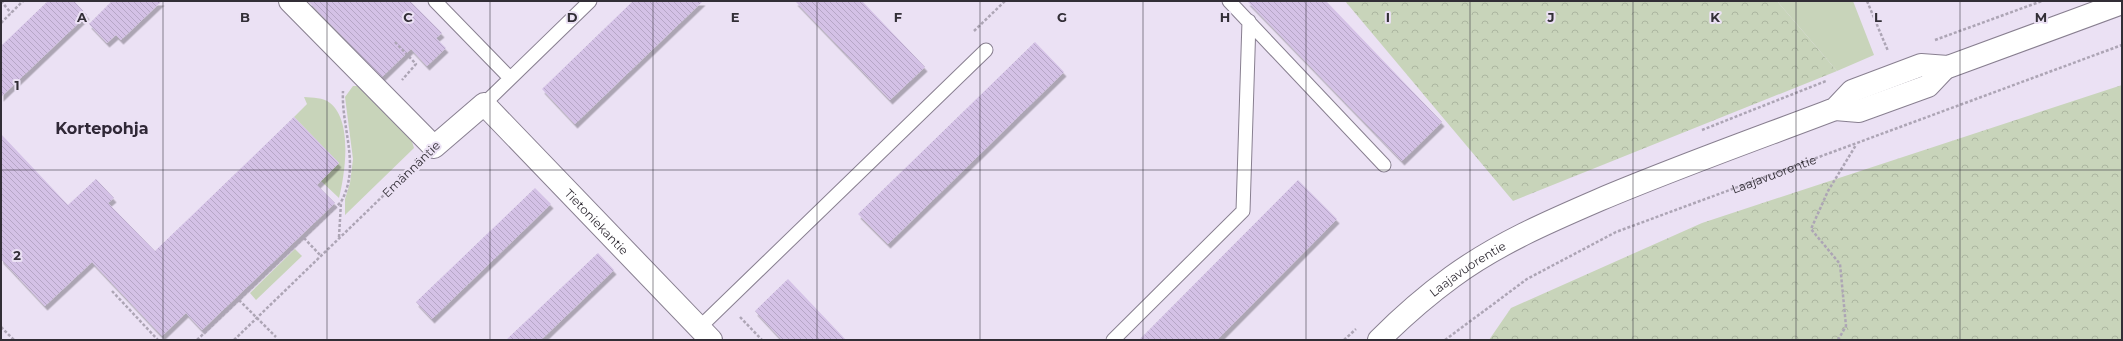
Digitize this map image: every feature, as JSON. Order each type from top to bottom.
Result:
[{"type":"main road","points":[[290,1],[434,147]]},
{"type":"main road","name":"Laajavuorentie","points":[[1379,340],[1409,311],[1453,276],[1498,247],[1546,222],[1647,180],[1835,109],[1859,112],[1928,86],[1945,68],[2122,3]]},
{"type":"main road","name":"Emännäntie","points":[[434,147],[484,104]]},
{"type":"main road","name":"Tietoniekantie","points":[[484,104],[705,334]]},
{"type":"lane","points":[[435,1],[510,78]]},
{"type":"lane","name":"Emännäntie","points":[[484,104],[590,1]]},
{"type":"lane","points":[[1229,1],[1384,165]]},
{"type":"lane","points":[[1113,340],[1243,211],[1249,21]]},
{"type":"lane","points":[[705,334],[726,302],[986,50]]},
{"type":"path","points":[[1,1],[11,13]]},
{"type":"path","points":[[1,23],[23,1]]},
{"type":"path","points":[[1932,41],[2042,1]]},
{"type":"path","points":[[386,98],[416,64],[395,42]]},
{"type":"path","name":"Laajavuorentie","points":[[1445,340],[1527,279],[1616,232],[2122,46]]},
{"type":"path","points":[[339,238],[341,202],[348,183],[351,159],[343,98],[345,57]]},
{"type":"path","points":[[1838,340],[1846,326],[1840,264],[1811,229],[1828,191],[1856,145]]},
{"type":"path","name":"Emännäntie","points":[[234,340],[434,147]]},
{"type":"path","points":[[197,340],[201,339],[239,300],[341,202]]},
{"type":"path","points":[[304,238],[321,256]]},
{"type":"path","points":[[112,291],[158,340]]},
{"type":"path","points":[[239,300],[276,337]]},
{"type":"path","points":[[726,302],[762,340]]},
{"type":"path","points":[[1,327],[14,340]]},
{"type":"green space","points":[[1345,1],[1777,1],[1837,71],[1513,201]]},
{"type":"green space","points":[[1777,1],[1853,1],[1874,55],[1837,71]]},
{"type":"green space","points":[[2122,85],[2122,340],[1489,340],[1511,308],[1702,223]]},
{"type":"green space","points":[[353,86],[363,86],[410,135],[414,148],[345,215],[345,199],[350,183],[353,159],[345,97]]},
{"type":"green space","points":[[304,97],[318,98],[327,101],[337,111],[342,122],[345,135],[345,162],[339,198],[321,181],[339,163],[294,117],[307,104]]},
{"type":"green space","points":[[295,249],[302,256],[256,300],[250,293]]},
{"type":"building","points":[[48,1],[74,1],[87,15],[1,97],[1,46]]},
{"type":"building","points":[[112,1],[162,1],[121,40],[116,35],[107,43],[89,24]]},
{"type":"building","points":[[308,1],[410,1],[442,33],[436,38],[446,48],[427,66],[411,49],[382,77]]},
{"type":"building","points":[[633,1],[703,1],[575,124],[542,89]]},
{"type":"building","points":[[795,1],[862,1],[925,67],[890,100]]},
{"type":"building","points":[[1247,1],[1326,1],[1442,122],[1402,161]]},
{"type":"building","points":[[1035,42],[1064,72],[888,244],[858,214]]},
{"type":"building","points":[[294,117],[339,163],[317,185],[335,203],[202,330],[186,313],[162,336],[92,262],[45,306],[1,259],[1,134],[68,205],[96,179],[114,198],[108,203],[155,251]]},
{"type":"building","points":[[1298,180],[1337,219],[1217,340],[1139,340]]},
{"type":"building","points":[[535,188],[551,204],[432,319],[416,302]]},
{"type":"building","points":[[598,253],[614,270],[541,340],[506,340]]},
{"type":"building","points":[[788,279],[846,340],[782,340],[755,311]]},
{"type":"district","name":"Kortepohja","points":[[102,128]]}]
